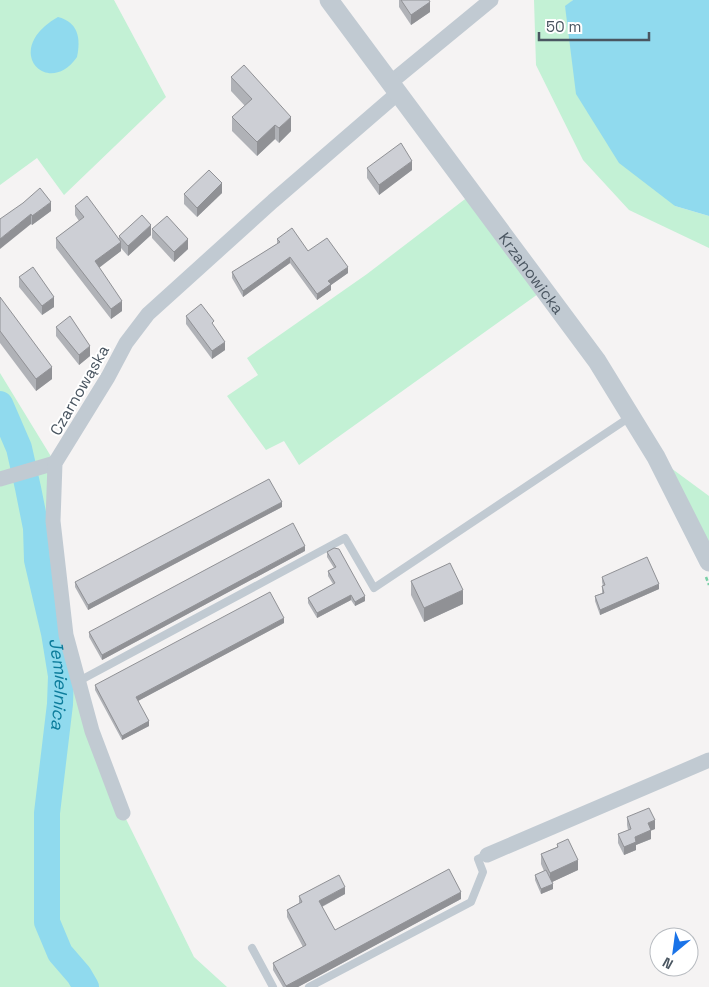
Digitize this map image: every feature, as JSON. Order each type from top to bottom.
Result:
[{"type":"street","name":"Krzanowicka","points":[[329,0],[568,321],[632,416],[677,496],[709,562]]},
{"type":"street","name":"Czarnowąska","points":[[123,813],[92,731],[66,635],[53,521],[56,463],[108,377],[126,343],[148,314],[492,0]]},
{"type":"street","points":[[0,479],[56,463]]},
{"type":"street","points":[[487,855],[709,760]]},
{"type":"lane","points":[[79,681],[345,538],[374,588],[632,416]]},
{"type":"lane","points":[[309,987],[471,902],[483,872],[478,859],[487,855]]},
{"type":"lane","points":[[252,948],[273,987]]},
{"type":"green space","points":[[0,0],[114,0],[166,97],[64,195],[37,158],[0,185]]},
{"type":"green space","points":[[534,0],[573,0],[565,7],[675,206],[709,216],[709,248],[629,210],[583,160],[536,65]]},
{"type":"green space","points":[[473,193],[545,289],[299,465],[284,441],[266,450],[227,396],[258,375],[247,358],[367,274]]},
{"type":"green space","points":[[0,373],[55,463],[66,635],[123,813],[194,957],[227,987],[0,987]]},
{"type":"green space","points":[[656,457],[709,496],[709,562]]},
{"type":"water","points":[[573,0],[709,0],[709,216],[675,206],[619,163],[576,94],[565,6]]},
{"type":"water","points":[[58,17],[65,19],[74,27],[79,43],[77,57],[65,69],[54,73],[43,72],[35,65],[31,55],[32,43],[41,30]]},
{"type":"building","points":[[401,0],[429,0],[430,2],[411,15]]},
{"type":"building","points":[[244,65],[291,117],[279,128],[275,125],[257,142],[232,117],[252,99],[231,77]]},
{"type":"building","points":[[401,143],[412,161],[379,185],[367,168]]},
{"type":"building","points":[[209,170],[222,183],[197,208],[184,194]]},
{"type":"building","points":[[40,188],[51,202],[32,216],[31,214],[0,239],[0,219]]},
{"type":"building","points":[[87,196],[121,242],[95,261],[122,301],[111,309],[56,238],[84,217],[75,206]]},
{"type":"building","points":[[142,215],[151,225],[128,246],[119,236]]},
{"type":"building","points":[[167,216],[188,239],[174,252],[152,229]]},
{"type":"building","points":[[292,228],[308,251],[327,238],[348,267],[328,281],[331,284],[317,294],[290,257],[243,291],[232,272],[280,242],[277,239]]},
{"type":"building","points":[[33,267],[54,297],[42,306],[19,277]]},
{"type":"building","points":[[0,297],[52,367],[36,379],[0,331]]},
{"type":"building","points":[[201,304],[214,321],[212,323],[225,342],[212,351],[186,316]]},
{"type":"building","points":[[70,316],[90,346],[79,355],[56,327]]},
{"type":"building","points":[[269,479],[282,502],[88,605],[75,582]]},
{"type":"building","points":[[293,523],[305,546],[102,655],[89,632]]},
{"type":"building","points":[[334,548],[339,549],[365,596],[355,602],[351,595],[317,613],[308,598],[335,583],[328,571],[336,567],[327,552]]},
{"type":"building","points":[[647,557],[659,584],[600,610],[595,596],[604,593],[602,586],[605,585],[602,577]]},
{"type":"building","points":[[450,563],[463,590],[424,608],[411,581]]},
{"type":"building","points":[[270,592],[284,618],[136,697],[149,721],[122,736],[95,685]]},
{"type":"building","points":[[649,808],[655,820],[648,823],[651,830],[635,837],[636,842],[624,847],[618,834],[631,829],[627,817]]},
{"type":"building","points":[[568,839],[578,860],[550,873],[541,854],[558,847],[557,844]]},
{"type":"building","points":[[449,869],[461,892],[286,986],[273,963],[306,945],[287,910],[302,902],[299,896],[339,875],[345,887],[319,901],[335,930]]},
{"type":"building","points":[[546,870],[553,884],[541,889],[535,875]]},
{"type":"waterway","name":"Jemielnica","points":[[0,404],[19,448],[28,488],[36,528],[37,560],[54,633],[61,676],[60,704],[47,813],[47,922],[60,953],[79,975],[86,987]]}]
